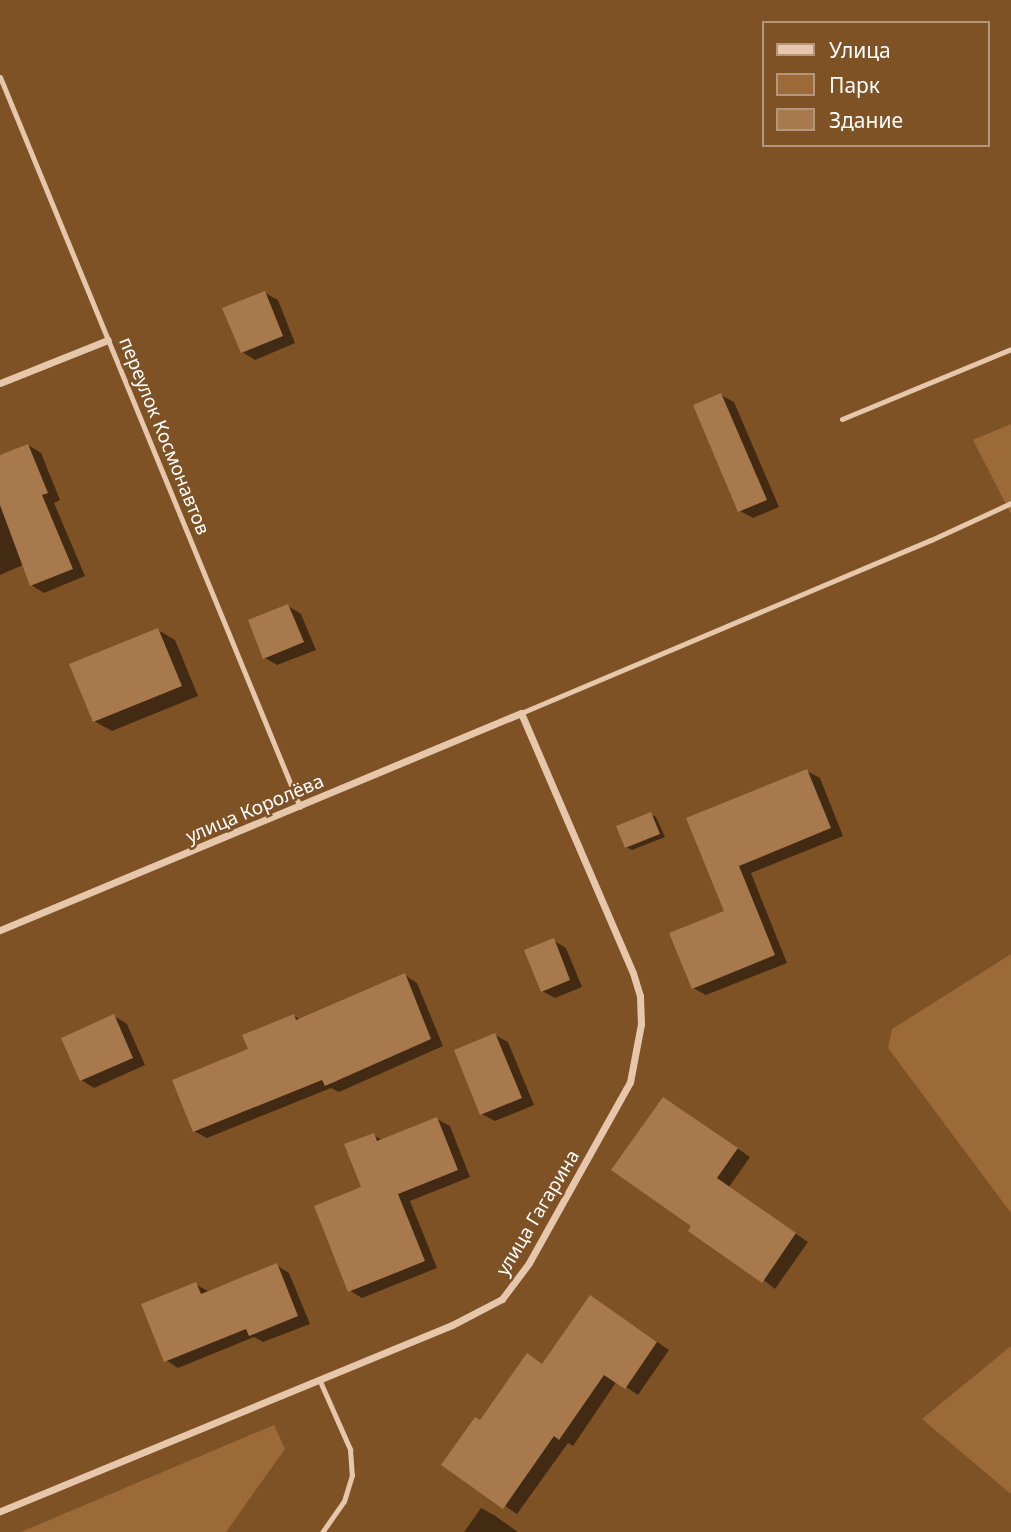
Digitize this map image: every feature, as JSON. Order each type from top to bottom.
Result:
[{"type":"street","points":[[0,383],[108,340]]},
{"type":"street","name":"улица Королёва","points":[[0,930],[521,713]]},
{"type":"street","name":"улица Гагарина","points":[[0,1511],[452,1325],[502,1299],[542,1241],[630,1082],[641,1024],[640,996],[633,973],[521,713]]},
{"type":"lane","name":"переулок Космонавтов","points":[[0,77],[300,807]]},
{"type":"lane","points":[[842,419],[1011,349]]},
{"type":"lane","points":[[521,713],[930,540],[1011,503]]},
{"type":"lane","points":[[319,1379],[350,1449],[352,1475],[344,1501],[322,1532]]},
{"type":"green space","points":[[1011,424],[1011,514],[973,440]]},
{"type":"green space","points":[[1011,954],[1011,1213],[888,1048],[892,1029]]},
{"type":"green space","points":[[1011,1346],[1011,1494],[922,1419]]},
{"type":"green space","points":[[274,1425],[285,1449],[226,1532],[21,1532]]},
{"type":"building","points":[[265,291],[283,336],[241,353],[222,308]]},
{"type":"building","points":[[721,393],[767,500],[738,512],[693,405]]},
{"type":"building","points":[[28,444],[48,493],[42,495],[73,569],[30,586],[0,505],[0,455]]},
{"type":"building","points":[[288,604],[304,642],[263,659],[248,620]]},
{"type":"building","points":[[158,628],[182,686],[93,722],[69,664]]},
{"type":"building","points":[[807,769],[831,828],[739,866],[775,955],[692,989],[669,933],[724,911],[686,818]]},
{"type":"building","points":[[651,812],[660,834],[625,848],[616,826]]},
{"type":"building","points":[[554,938],[570,980],[541,992],[524,950]]},
{"type":"building","points":[[405,973],[431,1039],[325,1086],[322,1080],[193,1132],[172,1080],[248,1049],[242,1035],[294,1014],[296,1020]]},
{"type":"building","points":[[114,1014],[133,1058],[80,1081],[61,1038]]},
{"type":"building","points":[[495,1033],[522,1098],[480,1115],[454,1050]]},
{"type":"building","points":[[663,1097],[738,1148],[717,1178],[796,1233],[762,1283],[688,1231],[691,1226],[611,1170]]},
{"type":"building","points":[[437,1117],[458,1170],[398,1194],[425,1261],[348,1292],[314,1206],[361,1187],[344,1144],[374,1133],[377,1141]]},
{"type":"building","points":[[277,1263],[298,1316],[249,1336],[246,1329],[164,1362],[141,1304],[196,1282],[201,1294]]},
{"type":"building","points":[[590,1295],[657,1342],[625,1389],[604,1375],[559,1440],[554,1436],[503,1509],[441,1465],[475,1417],[480,1420],[527,1353],[542,1364]]}]
